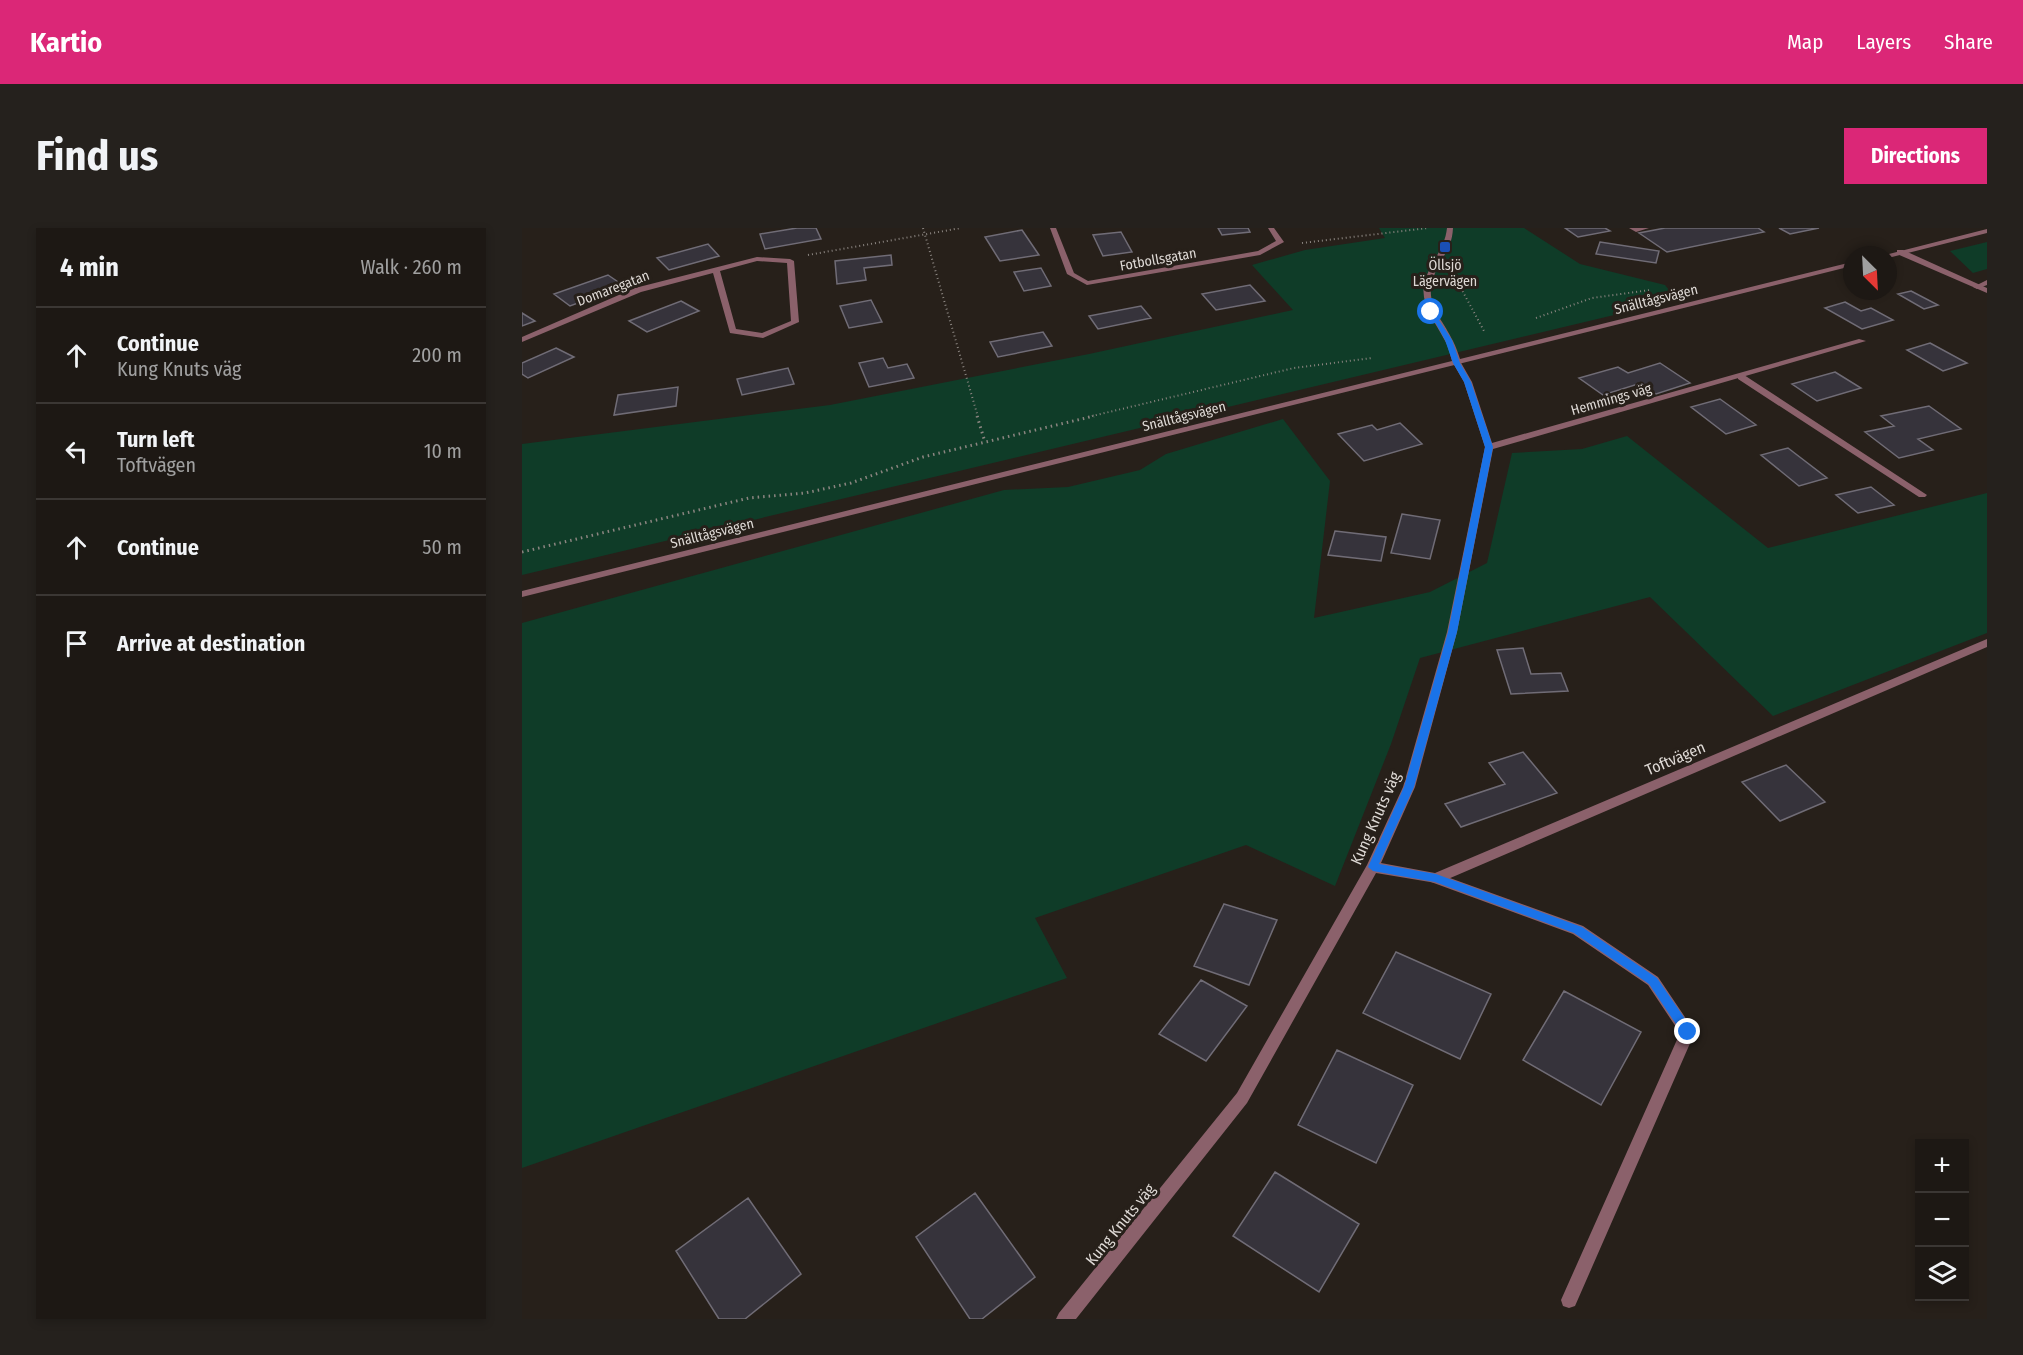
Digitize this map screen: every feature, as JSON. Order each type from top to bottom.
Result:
[{"type":"street","name":"Fotbollsgatan","points":[[1053,228],[1071,274],[1079,281],[1087,283],[1260,253],[1280,242]]},
{"type":"street","points":[[1271,228],[1280,242]]},
{"type":"street","name":"Kung Knuts väg","points":[[1065,1319],[1242,1098],[1373,867],[1409,787],[1452,632],[1489,447],[1468,382],[1456,363],[1449,340],[1431,312],[1427,291],[1430,275],[1449,240],[1450,228]]},
{"type":"street","points":[[1632,228],[1636,230],[1646,228]]},
{"type":"street","points":[[1897,253],[1987,231]]},
{"type":"street","points":[[1900,252],[1987,291]]},
{"type":"street","name":"Domaregatan","points":[[522,340],[638,290],[757,259],[790,261]]},
{"type":"street","points":[[716,269],[733,331],[763,336],[795,322],[790,261]]},
{"type":"street","name":"Snälltågsvägen","points":[[522,594],[1843,266]]},
{"type":"street","points":[[1977,286],[1987,282]]},
{"type":"street","name":"Hemmings väg","points":[[1489,447],[1862,341]]},
{"type":"street","points":[[1741,376],[1922,495]]},
{"type":"street","name":"Toftvägen","points":[[1436,878],[1987,643]]},
{"type":"street","points":[[1373,867],[1436,878],[1578,930],[1653,981],[1688,1032],[1569,1300]]},
{"type":"path","points":[[923,228],[985,442]]},
{"type":"path","points":[[790,261],[810,254],[961,228]]},
{"type":"path","points":[[1280,242],[1306,243],[1428,228]]},
{"type":"path","points":[[1439,261],[1458,279],[1484,331]]},
{"type":"path","points":[[1536,318],[1575,301],[1597,295],[1652,290]]},
{"type":"path","points":[[1449,340],[1490,330]]},
{"type":"path","points":[[522,552],[749,498],[805,493],[851,483],[923,457],[1294,368],[1377,357]]},
{"type":"green space","points":[[1379,228],[1524,228],[1580,264],[1665,285],[1677,300],[522,575],[522,444],[830,405],[1089,354],[1293,310],[1252,265],[1305,250],[1385,238]]},
{"type":"green space","points":[[1987,242],[1987,269],[1973,273],[1950,251]]},
{"type":"green space","points":[[1283,419],[1330,481],[1314,618],[1430,592],[1487,563],[1512,453],[1582,449],[1627,436],[1768,548],[1987,493],[1987,633],[1773,716],[1650,597],[1420,658],[1391,744],[1335,886],[1246,845],[1035,918],[1067,978],[522,1168],[522,623],[1004,490],[1068,487],[1140,470],[1166,454]]},
{"type":"building","points":[[797,228],[816,228],[821,239],[765,249],[760,234]]},
{"type":"building","points":[[1218,228],[1248,228],[1250,232],[1222,235]]},
{"type":"building","points":[[1565,228],[1605,228],[1610,231],[1578,237]]},
{"type":"building","points":[[1665,228],[1758,228],[1764,232],[1667,252],[1639,233]]},
{"type":"building","points":[[1779,228],[1819,228],[1790,234]]},
{"type":"building","points":[[1022,230],[1039,255],[1000,261],[985,237]]},
{"type":"building","points":[[1121,232],[1132,252],[1103,256],[1093,235]]},
{"type":"building","points":[[1600,242],[1659,251],[1656,263],[1596,254]]},
{"type":"building","points":[[708,244],[719,256],[669,270],[657,258]]},
{"type":"building","points":[[891,255],[892,265],[864,268],[866,280],[837,284],[835,261]]},
{"type":"building","points":[[1041,268],[1051,286],[1024,291],[1014,272]]},
{"type":"building","points":[[608,275],[624,286],[570,306],[554,294]]},
{"type":"building","points":[[1250,285],[1265,301],[1216,310],[1202,294]]},
{"type":"building","points":[[1911,291],[1938,305],[1924,309],[1898,294]]},
{"type":"building","points":[[871,300],[882,322],[849,328],[840,306]]},
{"type":"building","points":[[681,301],[699,311],[647,332],[629,321]]},
{"type":"building","points":[[1845,302],[1861,311],[1871,308],[1893,320],[1862,329],[1825,308]]},
{"type":"building","points":[[1141,306],[1151,318],[1098,329],[1089,316]]},
{"type":"building","points":[[522,313],[535,321],[522,326]]},
{"type":"building","points":[[1043,332],[1052,346],[998,357],[990,342]]},
{"type":"building","points":[[1930,343],[1967,363],[1943,371],[1907,350]]},
{"type":"building","points":[[556,348],[574,357],[528,378],[522,374],[522,363]]},
{"type":"building","points":[[883,358],[888,368],[907,364],[914,378],[869,387],[859,363]]},
{"type":"building","points":[[1660,363],[1690,383],[1656,394],[1641,383],[1603,395],[1579,378],[1618,367],[1628,373]]},
{"type":"building","points":[[788,368],[794,384],[742,395],[737,379]]},
{"type":"building","points":[[1835,372],[1861,388],[1817,401],[1792,384]]},
{"type":"building","points":[[678,387],[676,406],[614,415],[618,395]]},
{"type":"building","points":[[1720,399],[1756,425],[1726,434],[1691,407]]},
{"type":"building","points":[[1929,406],[1961,429],[1918,439],[1933,450],[1899,458],[1865,432],[1894,426],[1881,416]]},
{"type":"building","points":[[1400,423],[1422,444],[1364,461],[1338,434],[1372,425],[1377,430]]},
{"type":"building","points":[[1788,448],[1827,478],[1799,486],[1761,455]]},
{"type":"building","points":[[1871,487],[1894,505],[1858,513],[1836,495]]},
{"type":"building","points":[[1402,514],[1440,520],[1430,559],[1391,553]]},
{"type":"building","points":[[1335,531],[1386,537],[1381,561],[1328,555]]},
{"type":"building","points":[[1523,648],[1531,674],[1561,673],[1568,691],[1511,694],[1497,650]]},
{"type":"building","points":[[1523,752],[1557,793],[1461,827],[1445,804],[1505,784],[1489,763]]},
{"type":"building","points":[[1786,765],[1825,802],[1780,821],[1742,782]]},
{"type":"building","points":[[1224,904],[1277,920],[1249,985],[1194,966]]},
{"type":"building","points":[[1396,952],[1491,994],[1460,1059],[1363,1013]]},
{"type":"building","points":[[1201,980],[1247,1006],[1206,1061],[1159,1034]]},
{"type":"building","points":[[1564,991],[1641,1032],[1601,1105],[1523,1060]]},
{"type":"building","points":[[1337,1050],[1413,1085],[1376,1163],[1298,1125]]},
{"type":"building","points":[[1275,1172],[1359,1224],[1319,1292],[1233,1236]]},
{"type":"building","points":[[975,1193],[1035,1277],[982,1319],[970,1319],[916,1237]]},
{"type":"building","points":[[748,1198],[801,1274],[745,1319],[719,1319],[676,1251]]},
{"type":"place","name":"Öllsjö Lägervägen","points":[[1445,247]]},
{"type":"route","points":[[1431,312],[1449,340],[1456,363],[1468,382],[1489,447],[1452,632],[1409,787],[1373,867],[1436,878],[1578,930],[1653,981],[1688,1032]]}]
